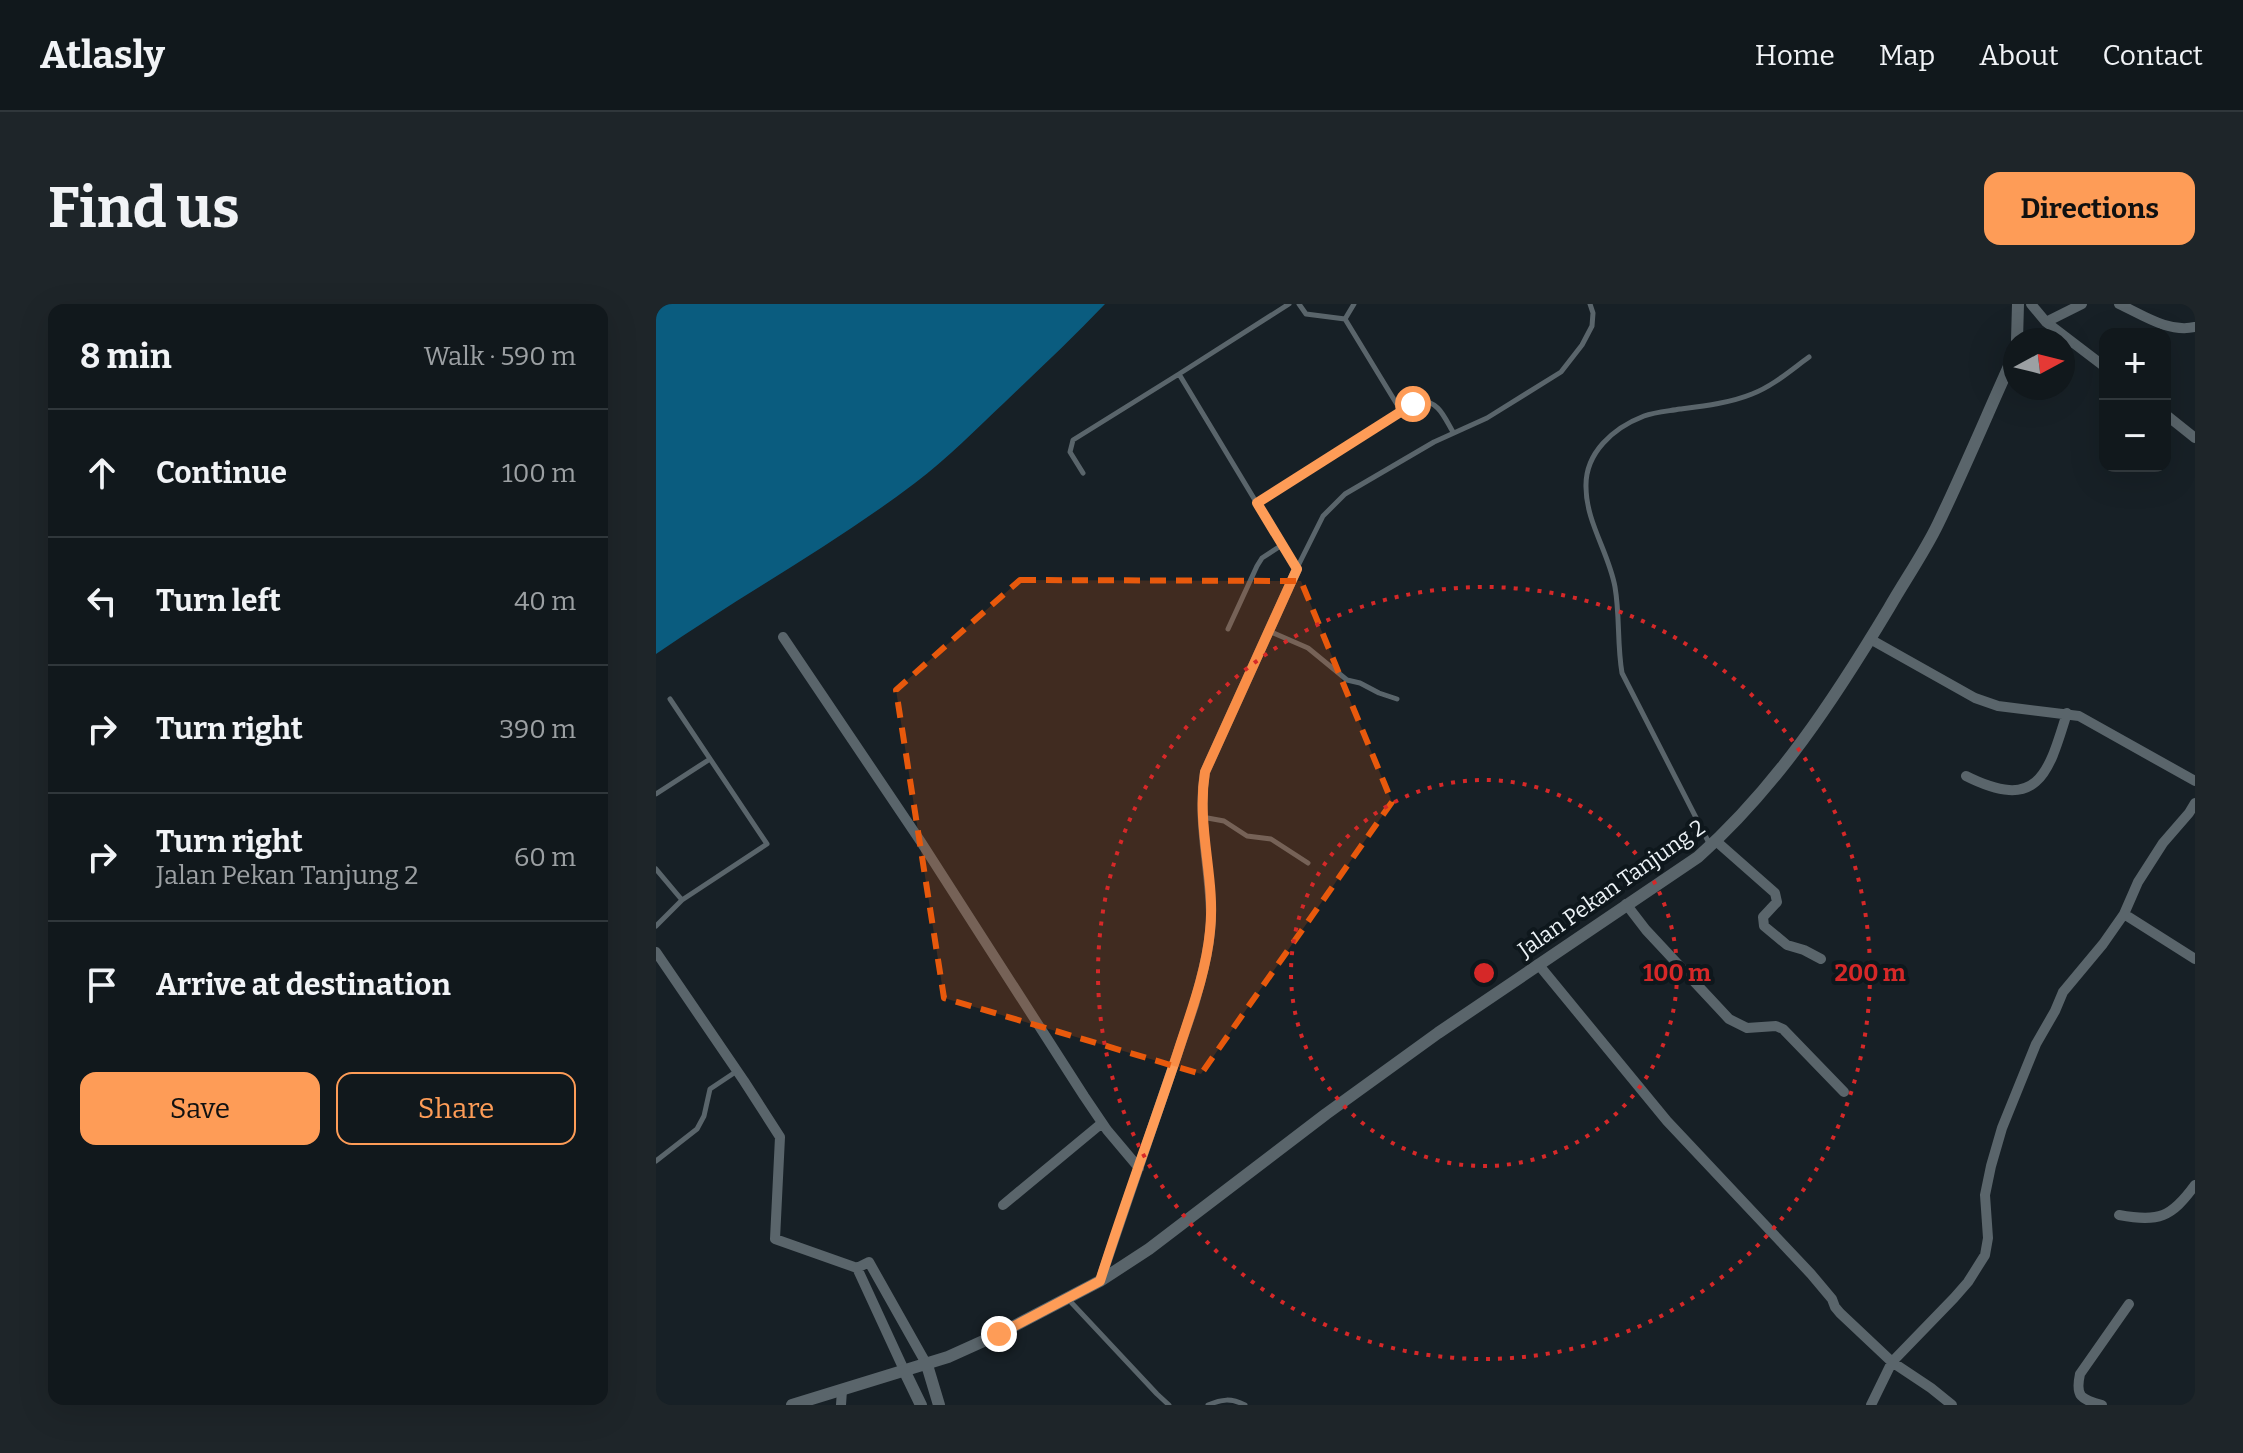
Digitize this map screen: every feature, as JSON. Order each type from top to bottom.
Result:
[{"type":"street","points":[[2017,328],[2018,304]]},
{"type":"street","points":[[2031,304],[2046,322],[2099,362]]},
{"type":"street","points":[[2046,322],[2082,304]]},
{"type":"street","points":[[2119,304],[2167,327],[2195,327]]},
{"type":"street","name":"Jalan Pekan Tanjung 2","points":[[792,1405],[927,1365],[975,1346],[1100,1281],[1149,1249],[1426,1042],[1698,857],[1778,773],[1870,639],[1937,527],[2003,380]]},
{"type":"street","points":[[2171,419],[2195,438]]},
{"type":"street","points":[[1100,1281],[1194,1005],[1207,953],[1211,911],[1201,794],[1205,772],[1297,569]]},
{"type":"street","points":[[783,637],[921,842],[1102,1123],[1139,1168]]},
{"type":"street","points":[[1870,639],[1975,698],[1998,706],[2067,713],[2089,721],[2195,781]]},
{"type":"street","points":[[1966,776],[2003,790],[2018,791],[2031,787],[2043,777],[2067,713]]},
{"type":"street","points":[[1871,1405],[1892,1362],[1968,1282],[1985,1255],[1988,1238],[1985,1195],[1991,1166],[2002,1128],[2036,1044],[2063,992],[2124,914],[2138,882],[2163,843],[2192,816],[2195,803]]},
{"type":"street","points":[[1713,843],[1775,893],[1777,902],[1763,917],[1764,926],[1787,945],[1821,959]]},
{"type":"street","points":[[1626,904],[1646,930],[1729,1019],[1747,1028],[1776,1026],[1783,1029],[1844,1092]]},
{"type":"street","points":[[2124,914],[2195,959]]},
{"type":"street","points":[[656,952],[780,1137],[775,1239],[857,1268],[921,1405]]},
{"type":"street","points":[[1538,964],[1667,1121],[1811,1274],[1840,1313],[1892,1362],[1952,1405]]},
{"type":"street","points":[[1003,1205],[1102,1123]]},
{"type":"street","points":[[2119,1215],[2138,1218],[2171,1212],[2195,1185]]},
{"type":"street","points":[[857,1268],[869,1262],[927,1365],[939,1405]]},
{"type":"street","points":[[2102,1405],[2085,1400],[2079,1393],[2080,1374],[2129,1304]]},
{"type":"street","points":[[841,1405],[842,1390]]},
{"type":"lane","points":[[1083,473],[1070,452],[1073,440],[1289,304]]},
{"type":"lane","points":[[1299,304],[1306,314],[1345,319]]},
{"type":"lane","points":[[1345,319],[1354,304]]},
{"type":"lane","points":[[1297,569],[1323,516],[1345,494],[1453,432],[1487,418],[1561,372],[1592,326],[1590,304]]},
{"type":"lane","points":[[1345,319],[1401,411]]},
{"type":"lane","points":[[1713,843],[1649,729],[1622,673],[1615,585],[1588,507],[1585,486],[1589,464],[1598,447],[1644,416],[1753,394],[1779,380],[1809,357]]},
{"type":"lane","points":[[1179,374],[1297,569]]},
{"type":"lane","points":[[1257,503],[1420,401],[1434,403],[1453,432]]},
{"type":"lane","points":[[1228,629],[1262,558],[1282,545]]},
{"type":"lane","points":[[1268,631],[1308,648],[1347,680],[1397,699]]},
{"type":"lane","points":[[656,926],[682,900],[767,844],[670,699]]},
{"type":"lane","points":[[656,794],[710,759]]},
{"type":"lane","points":[[1202,817],[1224,821],[1247,836],[1271,839],[1308,863]]},
{"type":"lane","points":[[656,869],[682,900]]},
{"type":"lane","points":[[656,1161],[697,1129],[704,1116],[710,1089],[737,1070]]},
{"type":"lane","points":[[1067,1298],[1169,1405]]},
{"type":"lane","points":[[1208,1405],[1229,1399],[1245,1405]]},
{"type":"highlighted area","points":[[1020,580],[1301,581],[1392,802],[1201,1074],[944,998],[896,690]]},
{"type":"water","points":[[656,304],[1105,304],[961,444],[915,483],[656,654]]},
{"type":"route","points":[[999,1334],[1100,1281],[1194,1005],[1211,930],[1201,794],[1205,772],[1297,569],[1257,503],[1413,404]]}]
